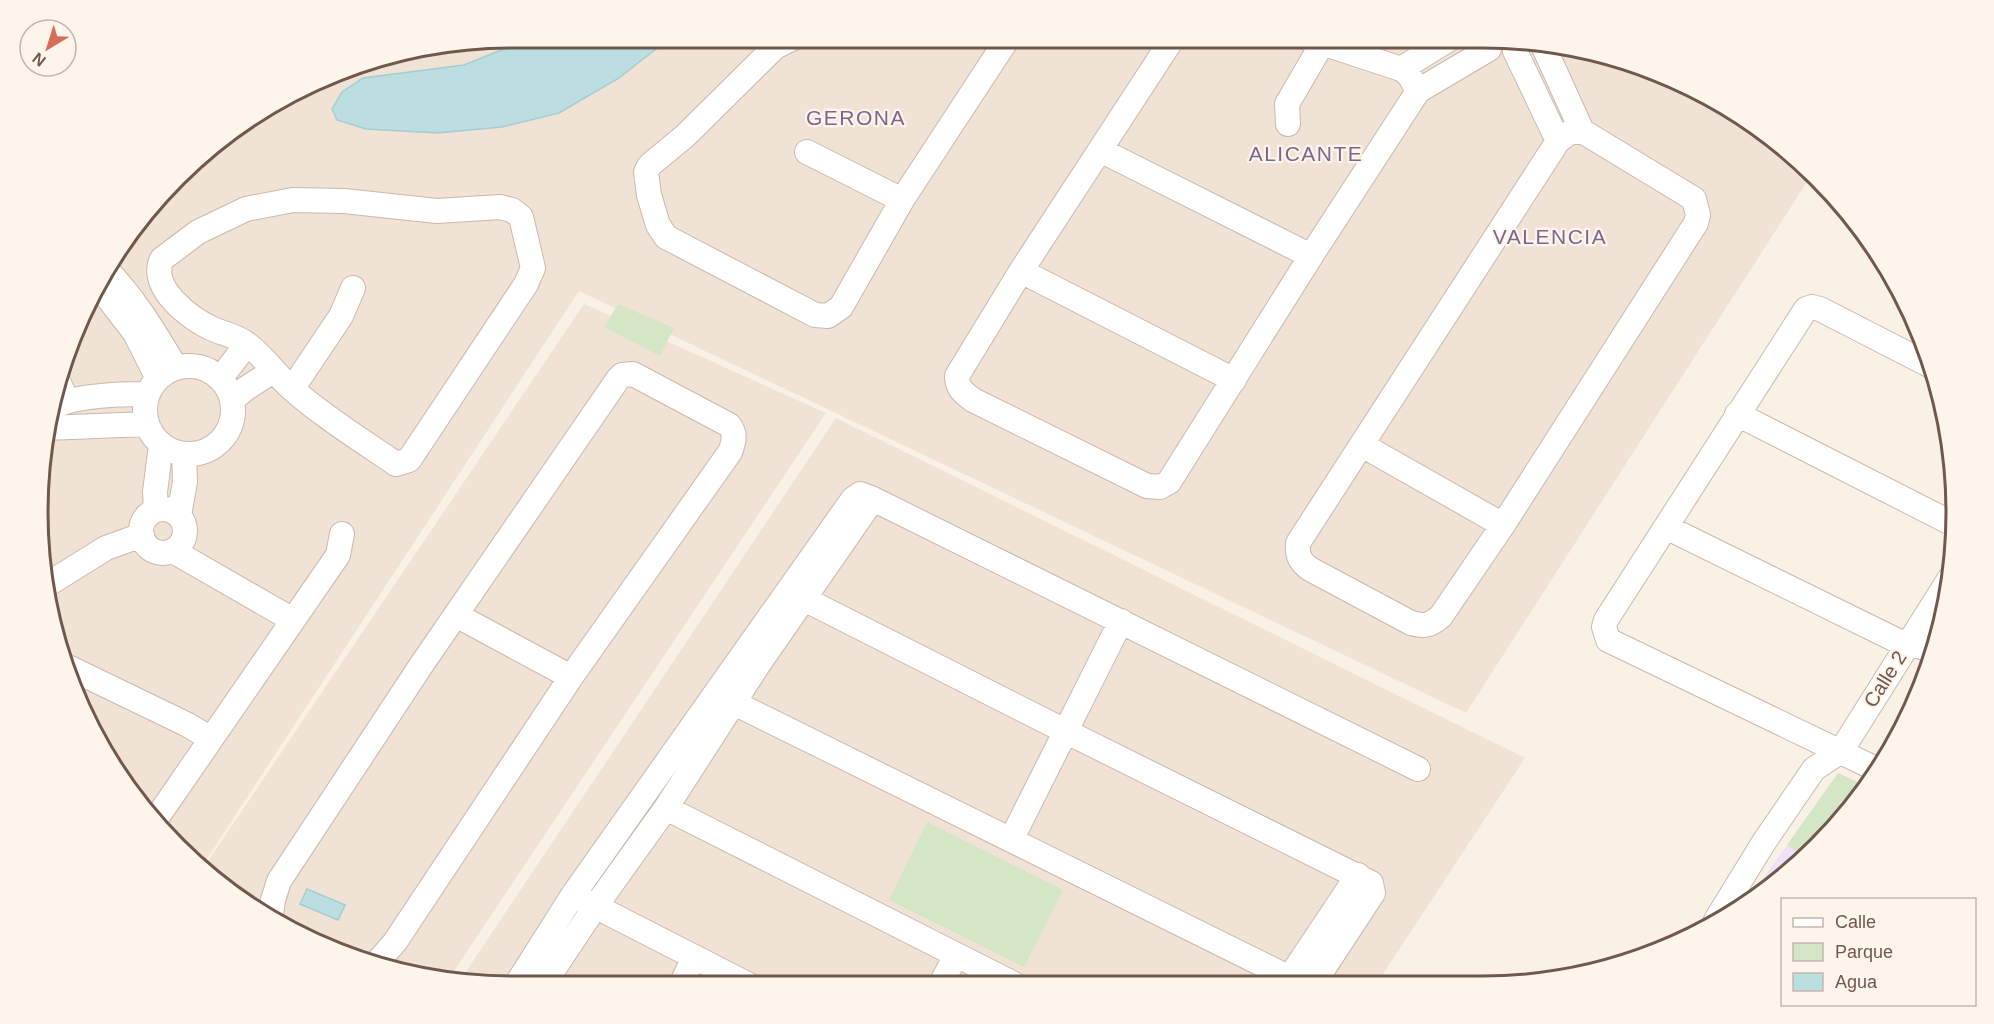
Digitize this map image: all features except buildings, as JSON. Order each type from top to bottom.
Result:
[{"type":"street","points":[[775,48],[685,136],[651,164],[646,172],[649,195],[658,225],[666,237],[815,315],[828,316],[841,307],[902,200],[1001,48]]},
{"type":"street","points":[[1166,48],[1021,271],[957,376],[960,390],[973,400],[1147,486],[1160,487],[1169,482],[1418,91],[1477,48]]},
{"type":"street","points":[[1288,124],[1287,104],[1312,48]]},
{"type":"street","points":[[1336,48],[1401,69],[1409,75],[1418,91]]},
{"type":"street","points":[[1401,69],[1435,48]]},
{"type":"street","points":[[1493,48],[1502,52],[1514,49]]},
{"type":"street","points":[[1525,50],[1558,141]]},
{"type":"street","points":[[1546,53],[1582,131],[1694,199],[1698,215],[1696,223],[1503,525],[1441,616],[1433,624],[1422,626],[1411,624],[1310,569],[1301,562],[1297,552],[1298,543],[1558,141],[1569,133],[1582,131]]},
{"type":"street","points":[[1100,150],[1311,256]]},
{"type":"street","points":[[807,153],[902,200]]},
{"type":"street","points":[[293,200],[344,201],[437,211],[500,207],[512,210],[521,216],[533,268],[526,284],[409,460],[396,464],[292,389],[247,344],[238,338],[212,329],[189,315],[173,300],[159,279],[159,266],[162,259],[198,232],[246,209],[293,200]]},
{"type":"street","points":[[1021,271],[1234,380]]},
{"type":"street","points":[[63,397],[106,395],[161,380],[188,366],[210,372],[228,388],[232,400],[232,421],[223,440],[212,449],[199,453],[184,454],[172,451],[153,435],[147,424],[145,404],[161,380],[151,325],[112,276]]},
{"type":"street","points":[[292,389],[341,316],[353,288]]},
{"type":"street","points":[[104,292],[135,333],[161,380]]},
{"type":"street","points":[[1870,766],[1608,640],[1604,627],[1606,620],[1806,309],[1812,307],[1820,309],[1920,360]]},
{"type":"street","points":[[220,379],[247,344]]},
{"type":"street","points":[[232,400],[273,371]]},
{"type":"street","points":[[272,909],[279,881],[456,615],[622,375],[633,374],[729,424],[734,436],[729,452],[571,677],[395,942],[382,957]]},
{"type":"street","points":[[1737,414],[1946,520]]},
{"type":"street","points":[[56,428],[147,424]]},
{"type":"street","points":[[161,444],[155,492],[167,513],[184,524],[185,534],[181,544],[173,550],[164,553],[154,551],[146,544],[142,535],[144,520],[167,513],[185,482],[184,454]]},
{"type":"street","points":[[1362,446],[1503,525]]},
{"type":"street","points":[[549,976],[666,808],[725,699],[803,567],[853,499],[860,494],[1418,769]]},
{"type":"street","points":[[522,976],[573,895],[725,699],[758,665],[873,499]]},
{"type":"street","points":[[1666,527],[1906,645],[1925,648]]},
{"type":"street","points":[[160,814],[338,555],[342,534]]},
{"type":"street","points":[[53,581],[106,548],[142,535]]},
{"type":"street","points":[[173,550],[293,620]]},
{"type":"street","name":"Calle 2","points":[[1841,750],[1938,596]]},
{"type":"street","points":[[804,599],[1371,883],[1373,893],[1319,976]]},
{"type":"street","points":[[456,615],[571,677]]},
{"type":"street","points":[[1011,840],[1121,621]]},
{"type":"street","points":[[76,671],[188,725],[211,739]]},
{"type":"street","points":[[725,699],[1282,976]]},
{"type":"street","points":[[1723,908],[1764,842],[1814,769],[1841,750]]},
{"type":"street","points":[[666,808],[998,976]]},
{"type":"street","points":[[1295,976],[1358,875]]},
{"type":"street","points":[[573,895],[731,976]]},
{"type":"street","points":[[945,976],[956,955]]},
{"type":"street","points":[[685,976],[694,957]]},
{"type":"shaded area","points":[[512,48],[1512,49],[1573,57],[1660,83],[1740,126],[1788,163],[1807,181],[1466,713],[579,291],[206,861],[163,818],[126,770],[83,690],[64,632],[52,573],[48,512],[52,451],[64,392],[83,334],[110,280],[144,230],[184,184],[230,144],[280,110],[334,83],[421,57],[451,52]]},
{"type":"shaded area","points":[[584,304],[826,413],[453,972],[392,960],[334,941],[254,898],[207,862]]},
{"type":"shaded area","points":[[836,418],[1525,758],[1382,976],[512,976],[465,973]]},
{"type":"shaded area","points":[[1838,773],[1859,782],[1831,818],[1810,840],[1760,883]]},
{"type":"green space","points":[[618,304],[674,328],[660,356],[604,327]]},
{"type":"green space","points":[[1838,773],[1858,783],[1831,818],[1797,852],[1787,845]]},
{"type":"green space","points":[[927,822],[1063,890],[1024,967],[889,900]]},
{"type":"water","points":[[657,48],[619,78],[559,113],[502,127],[438,133],[366,129],[337,120],[332,109],[342,92],[363,78],[464,65],[504,49]]},
{"type":"water","points":[[307,889],[345,905],[338,920],[300,904]]},
{"type":"district","name":"GERONA","points":[[856,118]]},
{"type":"district","name":"ALICANTE","points":[[1306,154]]},
{"type":"district","name":"VALENCIA","points":[[1550,237]]}]
